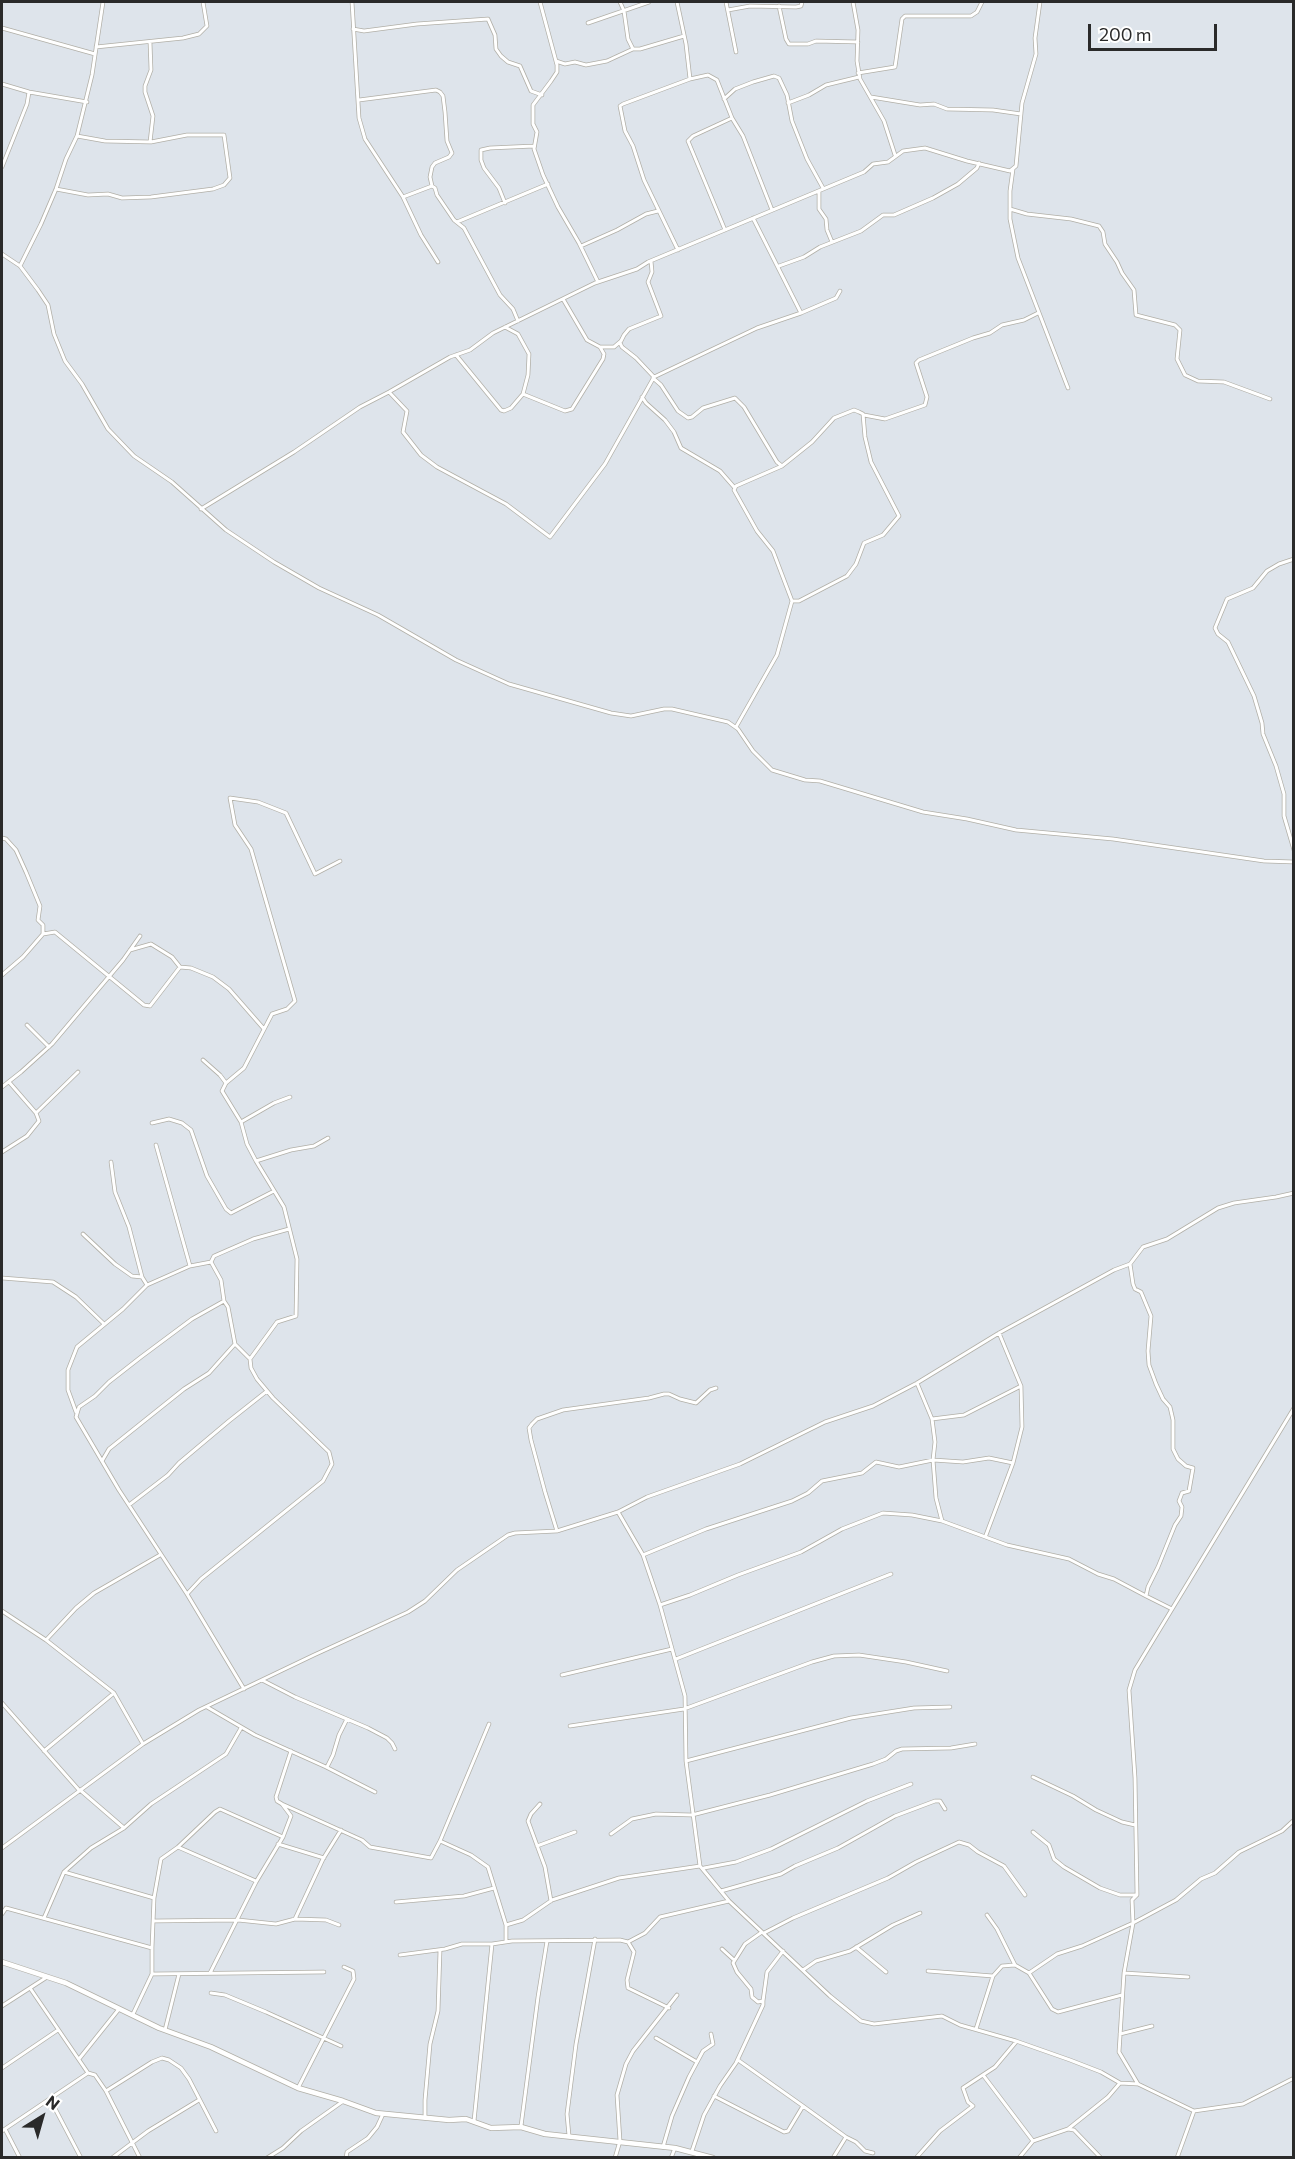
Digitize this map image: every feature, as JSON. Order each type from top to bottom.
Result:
[{"type":"street","points":[[20,266],[38,231],[77,136],[87,102],[103,2]]},
{"type":"street","points":[[96,47],[183,38],[199,34],[207,26],[203,2]]},
{"type":"street","points":[[352,2],[359,118],[365,139],[403,197],[421,235],[438,262]]},
{"type":"street","points":[[540,2],[557,72],[533,105],[533,124],[537,132],[534,146],[536,158],[598,282]]},
{"type":"street","points":[[620,2],[624,11],[628,39],[633,49]]},
{"type":"street","points":[[588,23],[649,2]]},
{"type":"street","points":[[677,2],[690,79]]},
{"type":"street","points":[[726,2],[736,52]]},
{"type":"street","points":[[728,10],[750,6],[801,6],[802,2]]},
{"type":"street","points":[[853,2],[858,30],[859,75],[884,121],[895,155]]},
{"type":"street","points":[[788,103],[826,85],[895,67],[902,19],[905,16],[972,16],[982,2]]},
{"type":"street","points":[[1040,2],[1035,38],[1036,54],[1022,103],[1016,166],[1013,169],[1010,191],[1010,209],[1012,234],[1018,258],[1068,388]]},
{"type":"street","points":[[779,6],[789,44],[808,44],[820,41],[858,42]]},
{"type":"street","points":[[353,29],[364,31],[417,24],[488,19],[495,34],[496,49],[508,62],[520,66],[531,92],[542,95]]},
{"type":"street","points":[[2,28],[95,54]]},
{"type":"street","points":[[556,61],[586,65],[607,61],[633,49],[684,36]]},
{"type":"street","points":[[150,42],[151,70],[145,92],[153,116],[151,142]]},
{"type":"street","points":[[678,250],[644,180],[633,146],[625,131],[620,109],[623,104],[690,79],[712,76],[717,80],[732,118],[743,136],[772,210]]},
{"type":"street","points":[[724,99],[735,89],[774,76],[781,81],[792,121],[821,190],[819,209],[826,219],[832,242]]},
{"type":"street","points":[[2,84],[29,92],[87,102]]},
{"type":"street","points":[[358,100],[436,90],[443,96],[447,141],[452,153],[432,167],[430,177],[432,186],[457,222],[464,228],[500,295],[510,305],[518,321]]},
{"type":"street","points":[[2,166],[27,104],[29,92]]},
{"type":"street","points":[[871,97],[920,105],[934,104],[947,108],[1021,114]]},
{"type":"street","points":[[725,230],[688,141],[693,136],[732,118]]},
{"type":"street","points":[[56,189],[88,195],[108,194],[122,198],[151,197],[213,189],[224,185],[230,178],[224,135],[187,135],[151,142],[105,141],[77,136]]},
{"type":"street","points":[[505,203],[499,188],[484,168],[481,160],[482,150],[534,146]]},
{"type":"street","points":[[201,509],[294,452],[360,406],[455,355],[470,350],[505,327],[598,282],[637,269],[651,261],[864,172],[876,163],[888,162],[903,151],[925,148],[1005,171],[1013,169]]},
{"type":"street","points":[[778,266],[804,257],[832,242],[861,231],[883,215],[894,215],[933,198],[958,184],[980,163]]},
{"type":"street","points":[[457,222],[548,184]]},
{"type":"street","points":[[403,197],[432,186]]},
{"type":"street","points":[[1010,209],[1026,214],[1071,219],[1099,226],[1103,232],[1105,244],[1134,290],[1136,315],[1175,325],[1180,330],[1177,359],[1185,375],[1198,381],[1224,382],[1270,399]]},
{"type":"street","points":[[581,246],[646,214],[659,211]]},
{"type":"street","points":[[753,218],[801,313]]},
{"type":"street","points":[[2,254],[20,266],[48,305],[54,334],[65,361],[82,384],[108,429],[134,456],[172,482],[201,509],[245,543],[319,588],[378,615],[456,660],[509,684],[620,715],[632,716],[672,709],[728,722],[736,727],[753,751],[772,770],[805,780],[820,781],[923,812],[1016,830],[1113,839],[1264,861],[1293,862]]},
{"type":"street","points":[[563,299],[587,340],[600,347],[614,347],[620,343],[629,329],[661,316],[648,282],[652,272],[651,261]]},
{"type":"street","points":[[389,392],[407,411],[403,432],[421,455],[437,467],[506,504],[549,537],[605,464],[654,378],[757,328],[836,298],[840,291]]},
{"type":"street","points":[[735,487],[782,466],[812,442],[834,418],[854,410],[864,415],[885,419],[925,405],[927,398],[916,363],[919,360],[990,333],[1002,325],[1038,314]]},
{"type":"street","points":[[455,355],[501,410],[511,408],[523,394],[528,375],[529,354],[518,334],[505,327]]},
{"type":"street","points":[[620,343],[661,385],[678,411],[688,418],[703,408],[735,398],[744,407],[777,462],[782,466]]},
{"type":"street","points":[[523,394],[565,411],[572,409],[603,359],[604,354],[600,347]]},
{"type":"street","points":[[642,397],[646,404],[665,420],[674,432],[681,448],[725,474],[735,487],[735,493],[757,531],[773,551],[792,601],[777,656],[736,727]]},
{"type":"street","points":[[792,601],[799,601],[847,576],[856,564],[864,543],[883,535],[899,516],[871,462],[864,415]]},
{"type":"street","points":[[1293,559],[1267,571],[1253,588],[1227,599],[1215,628],[1218,634],[1228,642],[1254,696],[1263,734],[1284,794],[1284,816],[1293,850]]},
{"type":"street","points":[[250,1359],[277,1322],[296,1316],[297,1259],[284,1207],[256,1161],[247,1144],[241,1122],[222,1091],[226,1083],[244,1068],[272,1014],[287,1009],[295,1001],[251,849],[236,825],[230,798],[258,802],[286,813],[315,874],[340,861]]},
{"type":"street","points":[[2,838],[6,839],[16,850],[26,872],[40,906],[38,920],[43,925],[43,934]]},
{"type":"street","points":[[2,975],[23,957],[43,934],[55,932],[144,1005],[150,1006],[180,967]]},
{"type":"street","points":[[2,1087],[49,1047],[110,976],[140,936]]},
{"type":"street","points":[[130,950],[151,944],[172,957],[180,967],[191,968],[213,977],[229,989],[264,1029]]},
{"type":"street","points":[[27,1025],[49,1047]]},
{"type":"street","points":[[202,1060],[226,1083]]},
{"type":"street","points":[[36,1113],[78,1072]]},
{"type":"street","points":[[2,1152],[27,1136],[39,1121],[36,1113],[9,1082]]},
{"type":"street","points":[[241,1122],[291,1096]]},
{"type":"street","points":[[152,1123],[169,1119],[182,1123],[191,1130],[207,1176],[226,1209],[231,1213],[274,1191]]},
{"type":"street","points":[[256,1161],[291,1150],[314,1146],[328,1138]]},
{"type":"street","points":[[156,1145],[190,1266]]},
{"type":"street","points":[[111,1162],[115,1192],[129,1227],[142,1277],[147,1285]]},
{"type":"street","points":[[2,1848],[143,1744],[207,1707],[408,1612],[425,1601],[456,1570],[508,1535],[557,1531],[618,1512],[647,1497],[740,1464],[825,1422],[873,1406],[917,1383],[999,1333],[1114,1270],[1130,1264],[1143,1248],[1167,1239],[1218,1208],[1293,1193]]},
{"type":"street","points":[[211,1262],[214,1256],[252,1239],[289,1229]]},
{"type":"street","points":[[83,1234],[132,1276],[142,1277]]},
{"type":"street","points":[[211,1262],[190,1266],[147,1285],[123,1309],[77,1347],[68,1370],[68,1390],[78,1422],[244,1689]]},
{"type":"street","points":[[187,1594],[201,1579],[323,1481],[331,1469],[332,1458],[329,1452],[267,1391],[251,1368],[250,1359],[236,1344],[220,1280],[211,1262]]},
{"type":"street","points":[[1130,1264],[1135,1289],[1141,1292],[1151,1316],[1149,1365],[1163,1399],[1170,1407],[1173,1420],[1173,1449],[1178,1459],[1186,1466],[1193,1468],[1189,1491],[1182,1493],[1179,1501],[1182,1516],[1175,1525],[1146,1596]]},
{"type":"street","points":[[2,1278],[53,1282],[76,1297],[104,1323]]},
{"type":"street","points":[[76,1412],[109,1382],[174,1331],[217,1303],[224,1301]]},
{"type":"street","points":[[986,1535],[1013,1463],[1022,1427],[1021,1386],[999,1333]]},
{"type":"street","points":[[102,1461],[109,1449],[184,1389],[215,1368],[236,1344]]},
{"type":"street","points":[[917,1383],[932,1419],[935,1442],[933,1460],[936,1498],[942,1521]]},
{"type":"street","points":[[932,1419],[964,1415],[1021,1386]]},
{"type":"street","points":[[557,1531],[531,1440],[530,1428],[537,1419],[563,1410],[650,1398],[663,1394],[696,1403],[710,1390],[716,1388]]},
{"type":"street","points":[[129,1505],[267,1391]]},
{"type":"street","points":[[1138,2084],[1119,2052],[1124,1974],[1133,1923],[1132,1900],[1137,1895],[1135,1778],[1129,1690],[1135,1670],[1293,1408]]},
{"type":"street","points":[[643,1555],[706,1529],[792,1501],[808,1494],[822,1481],[862,1473],[876,1462],[899,1467],[933,1460],[963,1461],[989,1458],[1013,1463]]},
{"type":"street","points":[[618,1512],[643,1555],[660,1605],[685,1696],[686,1761],[692,1815],[702,1867],[729,1901],[830,1996],[861,2021],[874,2024],[942,2016],[960,2025],[1016,2041],[1101,2072],[1120,2083],[1138,2084],[1194,2111],[1242,2104],[1293,2078]]},
{"type":"street","points":[[660,1605],[801,1552],[842,1529],[884,1513],[912,1515],[942,1521],[986,1535],[1007,1545],[1069,1559],[1172,1609]]},
{"type":"street","points":[[46,1640],[86,1599],[160,1556]]},
{"type":"street","points":[[676,1659],[891,1574]]},
{"type":"street","points":[[2,1611],[46,1640],[114,1693],[143,1744]]},
{"type":"street","points":[[562,1675],[672,1649]]},
{"type":"street","points":[[570,1726],[684,1709],[834,1656],[859,1655],[947,1671]]},
{"type":"street","points":[[262,1680],[387,1738],[395,1749]]},
{"type":"street","points":[[44,1751],[114,1693]]},
{"type":"street","points":[[2,1703],[79,1790],[124,1828]]},
{"type":"street","points":[[207,1707],[241,1728],[375,1792]]},
{"type":"street","points":[[686,1761],[851,1719],[914,1708],[950,1707]]},
{"type":"street","points":[[326,1767],[347,1719]]},
{"type":"street","points":[[291,1751],[276,1801],[341,1830],[370,1847],[431,1858],[489,1724]]},
{"type":"street","points":[[44,1918],[64,1872],[91,1848],[124,1828],[151,1804],[226,1754],[241,1728]]},
{"type":"street","points":[[611,1834],[632,1819],[656,1814],[692,1815],[771,1795],[873,1764],[902,1749],[951,1748],[975,1744]]},
{"type":"street","points":[[1033,1777],[1073,1796],[1095,1810],[1135,1825]]},
{"type":"street","points":[[506,1925],[523,1920],[551,1901],[619,1878],[736,1862],[771,1849],[821,1826],[848,1810],[911,1784]]},
{"type":"street","points":[[720,1891],[780,1874],[838,1848],[895,1816],[935,1801],[940,1801],[945,1809]]},
{"type":"street","points":[[210,1973],[256,1882],[283,1837],[291,1816],[282,1804]]},
{"type":"street","points":[[540,1804],[528,1821],[545,1867],[551,1901]]},
{"type":"street","points":[[133,2014],[152,1974],[154,1898],[161,1859],[178,1847],[220,1809],[283,1837]]},
{"type":"street","points":[[1029,1973],[1057,1954],[1082,1946],[1133,1923],[1176,1900],[1201,1879],[1215,1873],[1239,1852],[1282,1831],[1293,1820]]},
{"type":"street","points":[[295,1919],[324,1858],[341,1830]]},
{"type":"street","points":[[537,1846],[575,1832]]},
{"type":"street","points":[[1033,1832],[1049,1845],[1054,1859],[1064,1868],[1100,1888],[1120,1895],[1137,1895]]},
{"type":"street","points":[[440,1841],[471,1855],[488,1867],[506,1925],[506,1941]]},
{"type":"street","points":[[734,1960],[745,1944],[763,1933],[888,1878],[959,1842],[969,1845],[1004,1866],[1024,1895]]},
{"type":"street","points":[[278,1844],[324,1858]]},
{"type":"street","points":[[178,1847],[256,1882]]},
{"type":"street","points":[[64,1872],[154,1898]]},
{"type":"street","points":[[396,1902],[464,1896],[494,1888]]},
{"type":"street","points":[[400,1955],[440,1950],[462,1944],[492,1944],[506,1941],[595,1939],[628,1942],[645,1932],[660,1917],[729,1901]]},
{"type":"street","points":[[2,1914],[6,1908],[152,1948]]},
{"type":"street","points":[[803,1970],[816,1961],[845,1953],[893,1925],[920,1913]]},
{"type":"street","points":[[987,1915],[1016,1965],[1029,1973],[1052,2008],[1058,2012],[1122,1995]]},
{"type":"street","points":[[153,1921],[238,1920],[276,1924],[295,1919],[326,1920],[339,1925]]},
{"type":"street","points":[[569,2137],[567,2114],[576,2044],[595,1939]]},
{"type":"street","points":[[521,2127],[547,1941]]},
{"type":"street","points":[[628,1942],[634,1952],[627,1980],[628,1988],[669,2008]]},
{"type":"street","points":[[474,2122],[492,1944]]},
{"type":"street","points":[[856,1947],[886,1972]]},
{"type":"street","points":[[722,1949],[734,1960],[735,1967],[751,1989],[752,1997],[758,2002],[763,2001]]},
{"type":"street","points":[[425,2118],[430,2044],[438,2011],[440,1950]]},
{"type":"street","points":[[692,2151],[713,2096],[738,2060],[760,2013],[767,1972],[783,1951]]},
{"type":"street","points":[[2,1962],[66,1983],[165,2030],[221,2052],[298,2088],[383,2114],[466,2120],[491,2128],[521,2127],[545,2134],[675,2148],[713,2157]]},
{"type":"street","points":[[976,2029],[993,1976],[1002,1966],[1016,1965]]},
{"type":"street","points":[[298,2088],[354,1979],[353,1971],[344,1967]]},
{"type":"street","points":[[928,1971],[993,1976]]},
{"type":"street","points":[[152,1974],[324,1972]]},
{"type":"street","points":[[165,2030],[179,1974]]},
{"type":"street","points":[[1124,1974],[1188,1977]]},
{"type":"street","points":[[2,2006],[46,1977]]},
{"type":"street","points":[[30,1988],[88,2073],[94,2075],[106,2091],[140,2157]]},
{"type":"street","points":[[212,1994],[225,1995],[341,2046]]},
{"type":"street","points":[[615,2157],[620,2141],[616,2103],[626,2064],[633,2051],[677,1995]]},
{"type":"street","points":[[79,2059],[120,2008]]},
{"type":"street","points":[[1120,2034],[1152,2026]]},
{"type":"street","points":[[2,2068],[58,2030]]},
{"type":"street","points":[[663,2147],[672,2116],[697,2062],[703,2051],[712,2044],[711,2034]]},
{"type":"street","points":[[656,2038],[697,2062]]},
{"type":"street","points":[[916,2157],[940,2132],[973,2106],[968,2102],[963,2088],[995,2067],[1016,2041]]},
{"type":"street","points":[[106,2091],[152,2062],[162,2058],[169,2060],[182,2068],[216,2131]]},
{"type":"street","points":[[738,2060],[856,2142],[865,2151],[873,2153]]},
{"type":"street","points":[[20,2157],[3,2130],[88,2073]]},
{"type":"street","points":[[983,2075],[1033,2141]]},
{"type":"street","points":[[1019,2157],[1033,2141],[1068,2129],[1108,2097],[1120,2083]]},
{"type":"street","points":[[713,2096],[784,2132],[788,2132],[803,2106]]},
{"type":"street","points":[[50,2099],[81,2157]]},
{"type":"street","points":[[112,2157],[148,2131],[199,2100]]},
{"type":"street","points":[[267,2157],[283,2148],[301,2131],[343,2101]]},
{"type":"street","points":[[1177,2157],[1194,2111]]},
{"type":"street","points":[[344,2157],[368,2138],[377,2127],[383,2114]]},
{"type":"street","points":[[1068,2129],[1074,2130],[1101,2157]]},
{"type":"street","points":[[833,2157],[846,2137]]},
{"type":"street","points":[[671,2157],[675,2148]]}]
